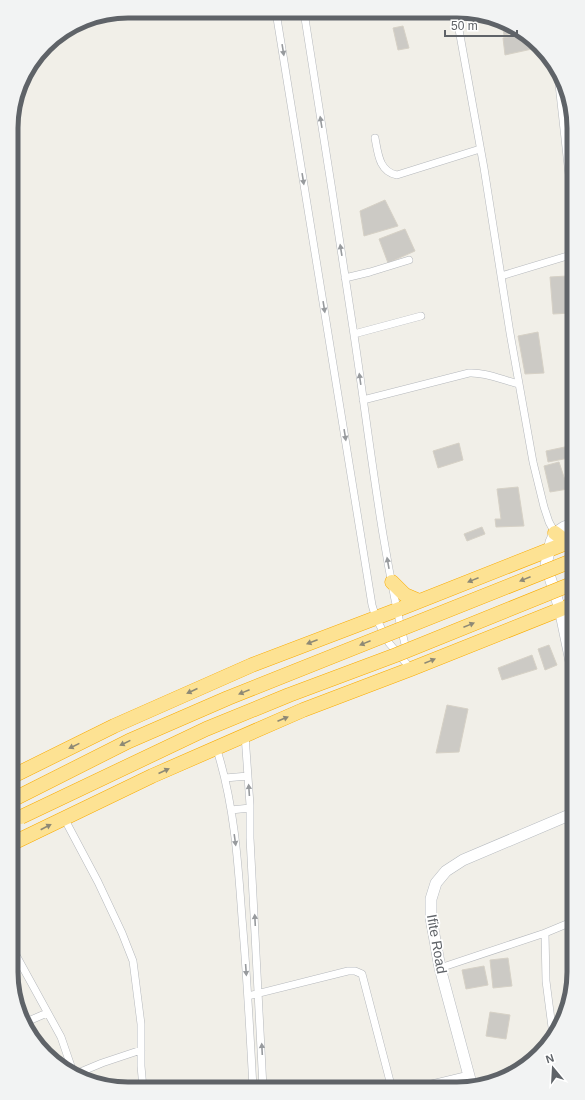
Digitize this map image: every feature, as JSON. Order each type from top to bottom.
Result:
[{"type":"highway","points":[[556,533],[563,539],[567,539]]},
{"type":"highway","points":[[18,774],[114,726],[192,690],[252,665],[419,602],[567,542]]},
{"type":"highway","points":[[531,557],[542,561],[546,565]]},
{"type":"highway","points":[[18,797],[129,741],[228,698],[567,563]]},
{"type":"highway","points":[[392,582],[405,595],[419,602]]},
{"type":"highway","points":[[18,818],[206,729],[289,695],[396,655],[567,586]]},
{"type":"highway","points":[[18,841],[216,747],[303,710],[411,669],[567,606]]},
{"type":"street","points":[[277,18],[369,589],[376,618],[389,643],[411,669]]},
{"type":"street","points":[[305,18],[354,334],[378,506],[396,610],[411,669]]},
{"type":"street","points":[[457,18],[532,455],[544,507],[549,522],[556,533]]},
{"type":"street","points":[[560,91],[567,139]]},
{"type":"street","points":[[375,138],[384,168],[389,174],[397,175],[480,149]]},
{"type":"street","points":[[501,276],[567,256]]},
{"type":"street","points":[[345,278],[409,260]]},
{"type":"street","points":[[354,334],[394,325],[422,316]]},
{"type":"street","points":[[363,400],[468,373],[486,375],[519,384]]},
{"type":"street","points":[[567,526],[556,533],[546,565],[560,609],[567,619]]},
{"type":"street","points":[[245,735],[250,808],[250,838],[263,1082]]},
{"type":"street","points":[[216,747],[225,778],[231,810],[238,865],[253,1082]]},
{"type":"street","points":[[225,778],[248,776]]},
{"type":"street","points":[[231,810],[250,808]]},
{"type":"street","name":"Ifite Road","points":[[471,1081],[440,968],[431,918],[431,899],[436,883],[446,871],[463,860],[567,816]]},
{"type":"street","points":[[64,818],[107,901],[133,961],[141,1024],[143,1082]]},
{"type":"street","points":[[440,968],[545,933],[567,924]]},
{"type":"street","points":[[545,933],[546,981],[552,1027]]},
{"type":"street","points":[[18,959],[60,1037],[71,1065]]},
{"type":"street","points":[[248,996],[348,971],[355,970],[362,974],[390,1082]]},
{"type":"street","points":[[29,1021],[47,1013]]},
{"type":"street","points":[[82,1072],[102,1063],[141,1050]]},
{"type":"street","points":[[440,1082],[469,1075]]},
{"type":"building","points":[[403,26],[409,48],[398,50],[393,28]]},
{"type":"building","points":[[503,28],[512,33],[504,35]]},
{"type":"building","points":[[516,35],[530,45],[532,49],[505,55],[503,38]]},
{"type":"building","points":[[385,200],[398,226],[364,236],[360,211]]},
{"type":"building","points":[[405,229],[415,251],[388,263],[379,239]]},
{"type":"building","points":[[567,276],[567,313],[553,314],[550,277]]},
{"type":"building","points":[[538,332],[544,373],[525,374],[518,336]]},
{"type":"building","points":[[459,443],[463,460],[438,468],[433,451]]},
{"type":"building","points":[[567,446],[567,458],[548,462],[546,451]]},
{"type":"building","points":[[559,462],[567,489],[550,492],[544,466]]},
{"type":"building","points":[[518,487],[524,526],[496,527],[495,519],[501,519],[497,489]]},
{"type":"building","points":[[482,527],[485,534],[467,541],[464,534]]},
{"type":"building","points":[[549,645],[557,665],[545,670],[538,649]]},
{"type":"building","points":[[532,655],[537,669],[502,680],[498,668]]},
{"type":"building","points":[[447,705],[468,709],[459,752],[436,753]]},
{"type":"building","points":[[508,958],[512,986],[493,988],[490,960]]},
{"type":"building","points":[[484,966],[488,985],[466,989],[462,970]]},
{"type":"building","points":[[490,1012],[510,1015],[506,1039],[486,1036]]}]
